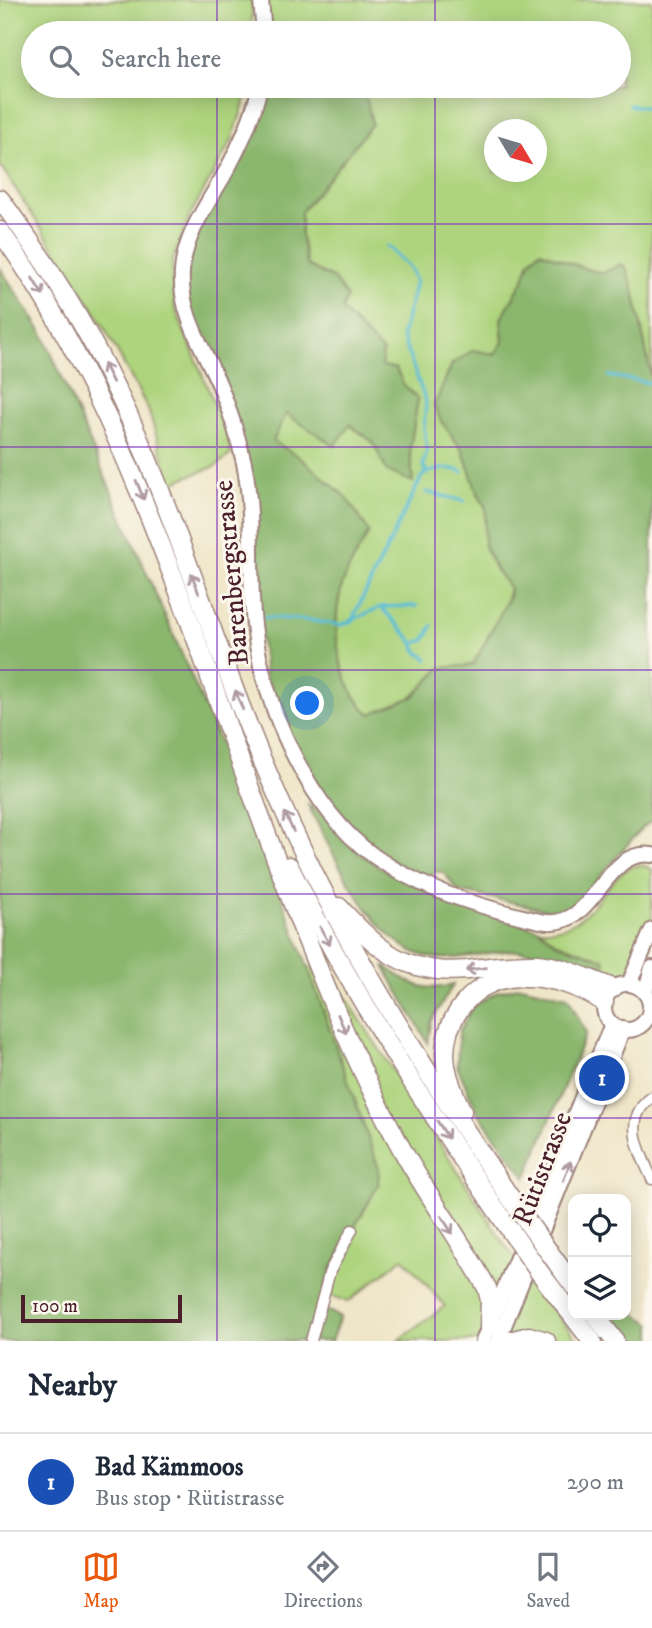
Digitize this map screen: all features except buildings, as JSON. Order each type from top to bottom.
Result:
[{"type":"highway","points":[[0,199],[38,252],[72,307],[126,409],[166,506],[259,752],[318,883],[404,1035],[486,1162],[568,1278]]},
{"type":"highway","points":[[0,231],[37,285],[69,339],[110,421],[149,513],[262,824],[338,1017],[368,1082],[404,1153],[487,1288],[496,1331],[546,1341]]},
{"type":"highway","points":[[217,695],[268,822],[325,936],[416,1090],[540,1273],[592,1341]]},
{"type":"highway","points":[[318,883],[365,936],[383,951],[406,964],[449,971],[508,965],[546,965],[571,972],[615,991]]},
{"type":"highway","points":[[486,1162],[455,1096],[446,1065],[447,1035],[463,1003],[491,983],[510,977],[615,991]]},
{"type":"highway","points":[[599,1320],[615,1341]]},
{"type":"street","points":[[261,0],[263,21]]},
{"type":"street","name":"Barenbergstrasse","points":[[256,98],[243,137],[188,242],[182,285],[187,313],[221,389],[239,441],[251,512],[252,605],[256,640],[274,707],[292,752],[312,786],[339,822],[374,856],[409,877],[442,891],[538,920],[560,922],[574,916],[624,861],[637,855],[652,855]]},
{"type":"street","points":[[652,930],[615,991],[605,1014],[617,1027],[635,1028],[649,1016],[645,993],[652,968]]},
{"type":"street","points":[[615,991],[645,993]]},
{"type":"street","name":"Rütistrasse","points":[[496,1331],[617,1027]]},
{"type":"street","points":[[652,1097],[640,1108],[634,1128],[652,1180]]},
{"type":"street","points":[[311,1341],[330,1271],[352,1230]]},
{"type":"green space","points":[[0,0],[252,0],[252,21],[21,21],[21,98],[246,98],[232,140],[189,217],[172,262],[175,308],[228,437],[231,454],[216,466],[171,483],[148,409],[98,316],[0,165]]},
{"type":"green space","points":[[261,0],[652,0],[652,381],[634,290],[622,265],[602,273],[540,251],[530,261],[524,279],[501,319],[503,342],[495,354],[473,351],[441,421],[463,451],[486,509],[484,546],[496,570],[510,588],[503,610],[473,665],[441,668],[413,697],[370,715],[359,703],[343,672],[337,637],[338,602],[344,579],[369,532],[346,497],[299,457],[272,441],[286,414],[335,445],[350,425],[373,442],[387,471],[413,481],[410,449],[418,399],[403,384],[396,369],[380,366],[383,352],[342,310],[334,279],[307,265],[300,212],[372,124],[366,98],[631,98],[631,21],[263,21]]},
{"type":"green space","points":[[255,98],[366,98],[372,124],[301,212],[301,235],[307,265],[334,279],[347,297],[342,310],[383,352],[381,366],[396,369],[403,384],[418,399],[410,449],[413,482],[387,471],[373,442],[350,425],[335,446],[286,414],[273,441],[299,457],[346,497],[369,532],[344,579],[338,602],[337,637],[343,672],[359,702],[370,714],[413,697],[441,668],[473,665],[509,597],[510,588],[496,570],[484,546],[486,508],[476,489],[463,451],[441,421],[434,406],[452,364],[473,350],[495,354],[503,342],[501,319],[524,279],[530,261],[540,251],[602,273],[622,264],[626,268],[634,290],[652,381],[652,821],[642,828],[575,905],[562,913],[458,891],[444,873],[437,871],[424,879],[373,849],[312,786],[265,678],[246,476],[192,325],[182,270]]},
{"type":"green space","points":[[0,268],[43,334],[245,800],[379,1169],[378,1185],[330,1271],[320,1307],[340,1317],[331,1341],[0,1341]]},
{"type":"green space","points":[[308,805],[327,817],[359,853],[389,873],[450,901],[539,929],[557,943],[605,960],[605,966],[531,951],[505,951],[445,958],[414,952],[394,939],[359,898]]},
{"type":"green space","points":[[641,865],[652,869],[652,918],[627,976],[610,982],[542,958],[542,951],[605,965],[605,960],[557,943],[539,929],[559,928],[575,922],[588,912],[617,877],[628,869]]},
{"type":"green space","points":[[307,965],[336,982],[505,1245],[578,1341],[398,1341],[445,1306],[403,1258],[348,1302],[323,1293],[347,1241],[373,1195],[379,1169]]},
{"type":"green space","points":[[384,966],[416,985],[432,988],[453,985],[431,1022],[428,1043]]},
{"type":"green space","points":[[521,986],[568,997],[586,1033],[526,1178],[478,1113],[457,1066],[459,1032],[472,1007],[497,992]]},
{"type":"green space","points":[[631,1311],[652,1324],[652,1341],[632,1341],[617,1320],[631,1320]]},
{"type":"waterway","points":[[630,105],[652,108]]},
{"type":"waterway","points":[[387,246],[410,268],[416,281],[402,336],[426,402],[424,427],[427,452],[423,464],[427,473]]},
{"type":"waterway","points":[[609,376],[652,383]]},
{"type":"waterway","points":[[351,622],[422,476],[442,469],[463,472]]},
{"type":"waterway","points":[[426,492],[464,501]]},
{"type":"waterway","points":[[262,617],[341,625],[381,607],[417,606]]},
{"type":"waterway","points":[[381,607],[410,638],[419,653],[428,659]]},
{"type":"waterway","points":[[416,643],[425,640],[432,626]]},
{"type":"place","name":"Bad Kämmoos","points":[[602,1078]]}]
